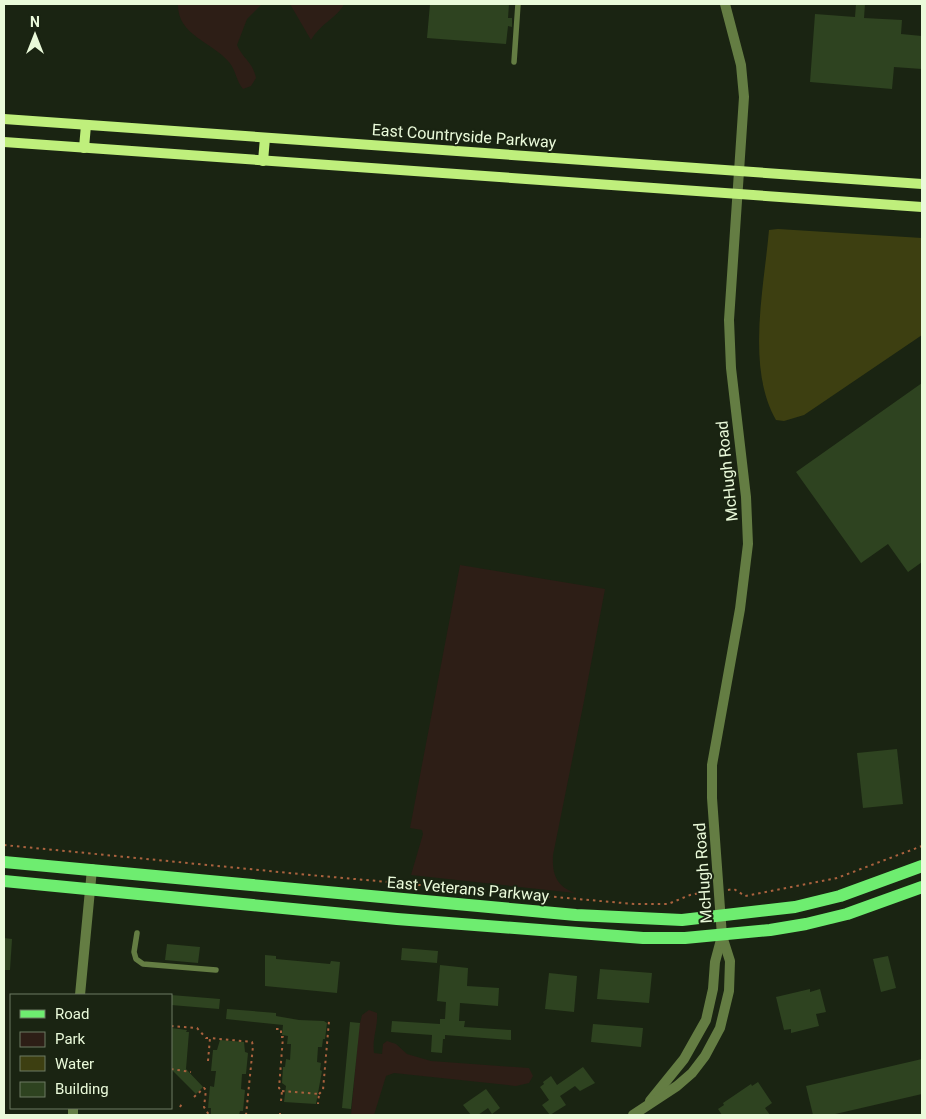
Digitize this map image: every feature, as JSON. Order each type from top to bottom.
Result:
[{"type":"main road","name":"East Veterans Parkway","points":[[4,862],[584,916],[682,920],[795,908],[840,896],[922,866]]},
{"type":"main road","points":[[4,882],[397,919],[614,936],[685,938],[722,936],[806,924],[863,908],[922,886]]},
{"type":"street","name":"McHugh Road","points":[[633,1115],[648,1112],[692,1073],[705,1056],[720,1028],[729,991],[730,961],[722,936],[712,798],[712,765],[740,609],[748,544],[746,497],[730,358],[729,320],[743,81],[725,4]]},
{"type":"street","name":"East Countryside Parkway","points":[[4,119],[922,184]]},
{"type":"street","points":[[84,148],[86,125]]},
{"type":"street","points":[[263,161],[265,138]]},
{"type":"street","points":[[4,142],[922,207]]},
{"type":"street","points":[[80,994],[92,869]]},
{"type":"street","name":"McHugh Road","points":[[648,1112],[684,1059],[706,1020],[713,989],[715,962],[722,936]]},
{"type":"lane","points":[[514,62],[518,4]]},
{"type":"lane","points":[[136,934],[136,959],[143,964],[216,970]]},
{"type":"path","points":[[4,845],[634,904],[668,904],[684,897],[706,892]]},
{"type":"path","points":[[729,890],[734,889],[745,896],[837,878],[922,846]]},
{"type":"path","points":[[318,1104],[319,1094],[323,1090],[329,1021]]},
{"type":"path","points":[[172,1026],[197,1028],[206,1038],[248,1041],[253,1046],[246,1115]]},
{"type":"path","points":[[276,1029],[282,1029],[281,1036],[284,1037],[279,1088],[282,1091],[281,1101]]},
{"type":"path","points":[[208,1061],[210,1038]]},
{"type":"path","points":[[172,1070],[190,1072]]},
{"type":"path","points":[[194,1097],[204,1088],[206,1090],[204,1107],[208,1115]]},
{"type":"path","points":[[282,1091],[319,1094]]},
{"type":"path","points":[[180,1107],[183,1102]]},
{"type":"green space","points":[[178,4],[262,4],[247,19],[237,45],[255,73],[256,78],[251,86],[243,89],[229,62],[189,31],[179,15]]},
{"type":"green space","points":[[290,4],[344,4],[311,40]]},
{"type":"green space","points":[[460,565],[605,589],[553,855],[553,868],[556,878],[563,887],[575,893],[411,875],[423,834],[422,830],[410,828]]},
{"type":"green space","points":[[369,1010],[377,1013],[374,1053],[382,1054],[383,1044],[387,1041],[396,1044],[407,1054],[431,1061],[529,1068],[533,1076],[529,1083],[516,1086],[394,1073],[386,1076],[374,1115],[351,1115],[359,1027],[362,1015]]},
{"type":"water","points":[[769,230],[922,238],[922,335],[804,415],[784,421],[776,420],[767,399],[759,352],[761,302]]},
{"type":"building","points":[[430,4],[509,4],[508,18],[512,18],[512,27],[508,26],[506,44],[427,38]]},
{"type":"building","points":[[856,4],[865,4],[864,18],[902,20],[901,34],[922,36],[922,69],[894,67],[892,89],[810,82],[815,14],[855,17]]},
{"type":"building","points":[[922,383],[922,562],[908,572],[888,544],[861,563],[796,472]]},
{"type":"building","points":[[897,749],[903,804],[863,808],[857,753]]},
{"type":"building","points":[[4,938],[12,939],[10,970],[4,970]]},
{"type":"building","points":[[167,944],[200,947],[198,963],[165,960]]},
{"type":"building","points":[[402,948],[438,951],[437,963],[401,960]]},
{"type":"building","points":[[265,955],[276,956],[276,959],[330,964],[331,961],[340,962],[337,993],[265,986]]},
{"type":"building","points":[[888,956],[896,988],[881,992],[873,959]]},
{"type":"building","points":[[440,965],[468,968],[467,986],[499,988],[498,1006],[460,1003],[459,1021],[465,1021],[464,1027],[511,1030],[511,1040],[445,1035],[442,1053],[431,1052],[432,1035],[391,1032],[392,1021],[440,1024],[440,1019],[445,1019],[446,1002],[437,1001]]},
{"type":"building","points":[[600,969],[652,973],[649,1003],[597,999]]},
{"type":"building","points":[[549,973],[577,976],[574,1012],[545,1009]]},
{"type":"building","points":[[810,989],[810,992],[820,989],[826,1012],[816,1014],[819,1026],[791,1033],[791,1029],[784,1030],[776,997]]},
{"type":"building","points":[[172,995],[220,999],[219,1009],[172,1005]]},
{"type":"building","points":[[227,1009],[276,1013],[276,1016],[299,1020],[324,1021],[327,1023],[322,1047],[318,1047],[317,1062],[321,1063],[320,1070],[322,1071],[316,1104],[284,1102],[286,1086],[282,1083],[283,1067],[285,1067],[286,1059],[290,1060],[291,1044],[287,1044],[288,1036],[282,1035],[283,1025],[226,1019]]},
{"type":"building","points":[[350,1022],[360,1023],[351,1109],[342,1108]]},
{"type":"building","points":[[593,1024],[643,1028],[641,1047],[591,1042]]},
{"type":"building","points":[[172,1028],[187,1030],[186,1032],[189,1032],[186,1069],[203,1087],[196,1094],[172,1070]]},
{"type":"building","points":[[220,1040],[244,1042],[245,1052],[248,1053],[246,1074],[242,1074],[241,1089],[245,1090],[243,1111],[240,1111],[239,1115],[211,1115],[211,1108],[208,1108],[210,1086],[214,1087],[216,1071],[211,1071],[213,1050],[217,1050]]},
{"type":"building","points":[[922,1059],[922,1094],[831,1115],[813,1115],[806,1086]]},
{"type":"building","points":[[583,1067],[595,1083],[580,1091],[575,1086],[560,1096],[566,1105],[550,1115],[542,1105],[549,1100],[540,1087],[544,1084],[543,1082],[551,1076],[557,1085]]},
{"type":"building","points":[[758,1082],[772,1103],[765,1108],[770,1115],[722,1115],[718,1109],[724,1105],[723,1103],[751,1084],[752,1086]]},
{"type":"building","points":[[486,1089],[500,1108],[492,1114],[488,1108],[478,1115],[471,1115],[463,1105]]}]
